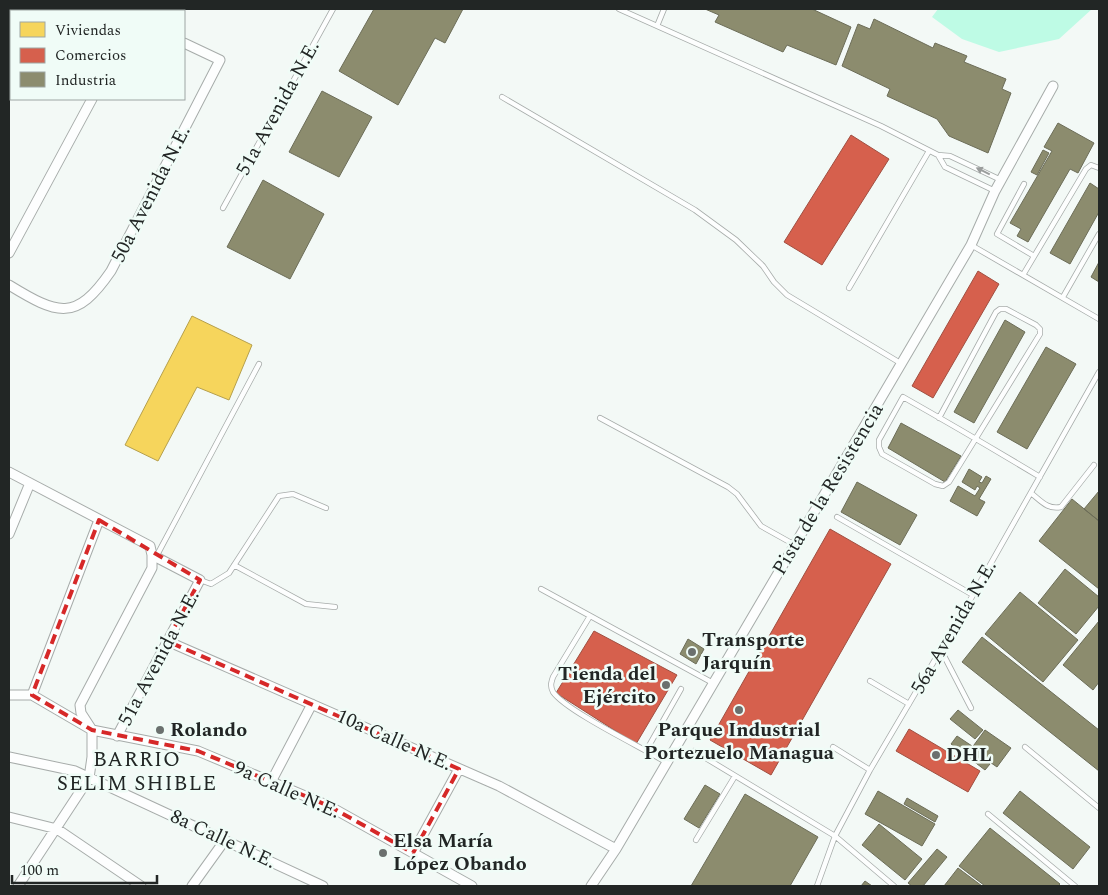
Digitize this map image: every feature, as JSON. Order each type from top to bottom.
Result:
[{"type":"street","name":"50a Avenida N.E.","points":[[9,285],[37,302],[63,309],[83,304],[97,292],[111,271],[220,60],[185,43]]},
{"type":"street","name":"Pista de la Resistencia","points":[[591,886],[616,849],[971,245],[995,191],[1053,86]]},
{"type":"street","points":[[9,254],[91,100]]},
{"type":"street","points":[[9,472],[150,546],[154,556],[152,568],[80,705],[81,713],[92,730]]},
{"type":"street","points":[[9,534],[30,484]]},
{"type":"street","points":[[9,695],[32,695],[99,520]]},
{"type":"street","points":[[154,556],[200,580]]},
{"type":"street","name":"51a Avenida N.E.","points":[[117,736],[200,580]]},
{"type":"street","name":"10a Calle N.E.","points":[[167,640],[499,786],[616,849]]},
{"type":"street","name":"9a Calle N.E.","points":[[32,695],[92,730],[198,751],[329,806],[472,886]]},
{"type":"street","points":[[271,782],[312,704]]},
{"type":"street","name":"51a Avenida N.E.","points":[[18,886],[89,778],[92,730]]},
{"type":"street","name":"8a Calle N.E.","points":[[9,757],[75,771],[323,886]]},
{"type":"street","points":[[413,853],[458,769]]},
{"type":"street","points":[[9,817],[57,829],[141,886]]},
{"type":"street","points":[[192,886],[225,840]]},
{"type":"lane","name":"51a Avenida N.E.","points":[[223,208],[333,9]]},
{"type":"lane","points":[[619,9],[880,126],[929,151],[938,155],[950,156],[1001,180]]},
{"type":"lane","points":[[657,26],[664,9]]},
{"type":"lane","points":[[502,97],[695,210],[736,240],[763,266],[774,282],[787,294],[902,364]]},
{"type":"lane","points":[[849,288],[929,151]]},
{"type":"lane","points":[[938,155],[945,167],[995,191]]},
{"type":"lane","points":[[1023,275],[1086,169],[1091,164],[1099,168]]},
{"type":"lane","points":[[1024,184],[997,234],[1034,256]]},
{"type":"lane","points":[[1063,297],[1099,234]]},
{"type":"lane","points":[[971,245],[1099,319]]},
{"type":"lane","points":[[939,418],[996,312],[1000,308],[1006,309],[1036,325],[1040,329],[1040,334],[976,439],[949,482],[943,486],[935,484],[882,454],[879,447],[879,440],[903,397],[939,418],[976,439],[1040,477]]},
{"type":"lane","points":[[154,556],[259,364]]},
{"type":"lane","name":"56a Avenida N.E.","points":[[818,886],[835,836],[870,770],[974,595],[1099,372]]},
{"type":"lane","points":[[600,418],[728,487],[737,494],[752,517],[761,526],[795,545]]},
{"type":"lane","points":[[1032,493],[1047,506],[1054,509],[1061,507],[1094,465]]},
{"type":"lane","points":[[200,580],[211,584],[229,574],[279,496],[293,494],[326,508]]},
{"type":"lane","points":[[837,517],[974,595]]},
{"type":"lane","points":[[234,566],[306,604],[335,607]]},
{"type":"lane","points":[[541,589],[713,683]]},
{"type":"lane","points":[[590,616],[554,677],[551,684],[552,689],[569,706],[666,762]]},
{"type":"lane","points":[[941,650],[971,708]]},
{"type":"lane","points":[[870,682],[909,704]]},
{"type":"lane","points":[[646,751],[681,689]]},
{"type":"lane","points":[[833,747],[870,770]]},
{"type":"lane","points":[[1024,747],[1099,808]]},
{"type":"lane","points":[[694,751],[835,836],[894,886]]},
{"type":"lane","points":[[696,840],[735,776]]},
{"type":"lane","points":[[988,814],[1068,884],[1074,886]]},
{"type":"highlighted area","points":[[99,520],[200,580],[167,641],[459,769],[413,853],[329,806],[198,751],[92,730],[32,695]]},
{"type":"green space","points":[[938,9],[1092,9],[1059,39],[999,52],[962,39],[932,17]]},
{"type":"building: Viviendas","points":[[192,316],[252,345],[229,400],[197,387],[158,461],[125,445]]},
{"type":"building: Comercios","points":[[851,135],[889,159],[822,265],[784,242]]},
{"type":"building: Comercios","points":[[978,271],[999,284],[933,398],[912,386]]},
{"type":"building: Comercios","points":[[830,529],[891,564],[771,775],[710,740]]},
{"type":"building: Comercios","points":[[594,631],[677,675],[636,744],[556,693]]},
{"type":"building: Comercios","points":[[909,729],[980,771],[968,792],[896,751]]},
{"type":"building: Industria","points":[[374,9],[463,9],[445,43],[435,38],[398,105],[339,71]]},
{"type":"building: Industria","points":[[705,9],[812,9],[851,27],[836,65],[787,45],[783,52],[715,22],[719,15]]},
{"type":"building: Industria","points":[[874,19],[933,48],[935,43],[967,56],[964,62],[1006,79],[1002,89],[1011,93],[988,153],[949,136],[937,119],[887,96],[890,89],[842,66],[858,24],[870,29]]},
{"type":"building: Industria","points":[[322,91],[372,117],[339,177],[289,152]]},
{"type":"building: Industria","points":[[1058,123],[1094,143],[1078,173],[1070,169],[1028,242],[1017,236],[1021,229],[1010,223],[1052,151],[1044,147]]},
{"type":"building: Industria","points":[[1043,150],[1049,153],[1037,175],[1031,172]]},
{"type":"building: Industria","points":[[263,180],[324,214],[290,279],[227,247]]},
{"type":"building: Industria","points":[[1090,183],[1099,189],[1099,212],[1070,264],[1050,253]]},
{"type":"building: Industria","points":[[1099,262],[1099,282],[1091,277]]},
{"type":"building: Industria","points":[[1005,320],[1025,332],[974,423],[954,412]]},
{"type":"building: Industria","points":[[1046,347],[1076,364],[1027,449],[997,432]]},
{"type":"building: Industria","points":[[901,423],[961,456],[945,482],[888,448]]},
{"type":"building: Industria","points":[[969,469],[982,477],[979,482],[982,483],[986,476],[991,479],[979,499],[985,502],[977,516],[950,501],[958,486],[975,496],[980,488],[977,486],[975,490],[962,482]]},
{"type":"building: Industria","points":[[857,482],[917,515],[900,545],[841,512]]},
{"type":"building: Industria","points":[[1099,491],[1099,521],[1084,509]]},
{"type":"building: Industria","points":[[1072,499],[1099,521],[1099,589],[1039,541]]},
{"type":"building: Industria","points":[[1065,569],[1099,597],[1099,606],[1076,634],[1038,603]]},
{"type":"building: Industria","points":[[1020,592],[1078,640],[1043,682],[985,634]]},
{"type":"building: Industria","points":[[1099,621],[1099,682],[1093,690],[1063,665]]},
{"type":"building: Industria","points":[[982,637],[1099,730],[1099,771],[962,662]]},
{"type":"building: Industria","name":"Transporte Jarquín","points":[[688,639],[704,649],[696,664],[680,654]]},
{"type":"building: Industria","points":[[958,710],[983,730],[975,739],[950,719]]},
{"type":"building: Industria","points":[[985,730],[1011,748],[997,767],[971,749]]},
{"type":"building: Industria","points":[[957,736],[972,746],[966,755],[951,744]]},
{"type":"building: Industria","points":[[972,751],[990,764],[985,770],[968,757]]},
{"type":"building: Industria","points":[[705,785],[720,794],[699,828],[684,819]]},
{"type":"building: Industria","points":[[878,791],[935,824],[922,846],[865,814]]},
{"type":"building: Industria","points":[[1020,791],[1090,847],[1073,869],[1003,813]]},
{"type":"building: Industria","points":[[745,794],[818,837],[790,886],[691,886]]},
{"type":"building: Industria","points":[[907,798],[938,816],[935,822],[904,804]]},
{"type":"building: Industria","points":[[879,824],[922,859],[905,880],[862,845]]},
{"type":"building: Industria","points":[[990,828],[1060,884],[1058,886],[985,886],[959,866]]},
{"type":"building: Industria","points":[[937,849],[947,857],[923,886],[912,886],[908,883]]},
{"type":"building: Industria","points":[[958,868],[982,886],[944,886]]},
{"type":"building: Industria","points":[[865,881],[872,886],[861,886]]},
{"type":"place","name":"Transporte Jarquín","points":[[692,652]]},
{"type":"place","name":"Tienda del Ejército","points":[[666,685]]},
{"type":"place","name":"Parque Industrial Portezuelo Managua","points":[[739,710]]},
{"type":"place","name":"Rolando","points":[[160,730]]},
{"type":"place","name":"DHL","points":[[936,755]]},
{"type":"place","name":"Elsa María López Obando","points":[[383,853]]},
{"type":"district","name":"BARRIO SELIM SHIBLE","points":[[137,772]]}]
